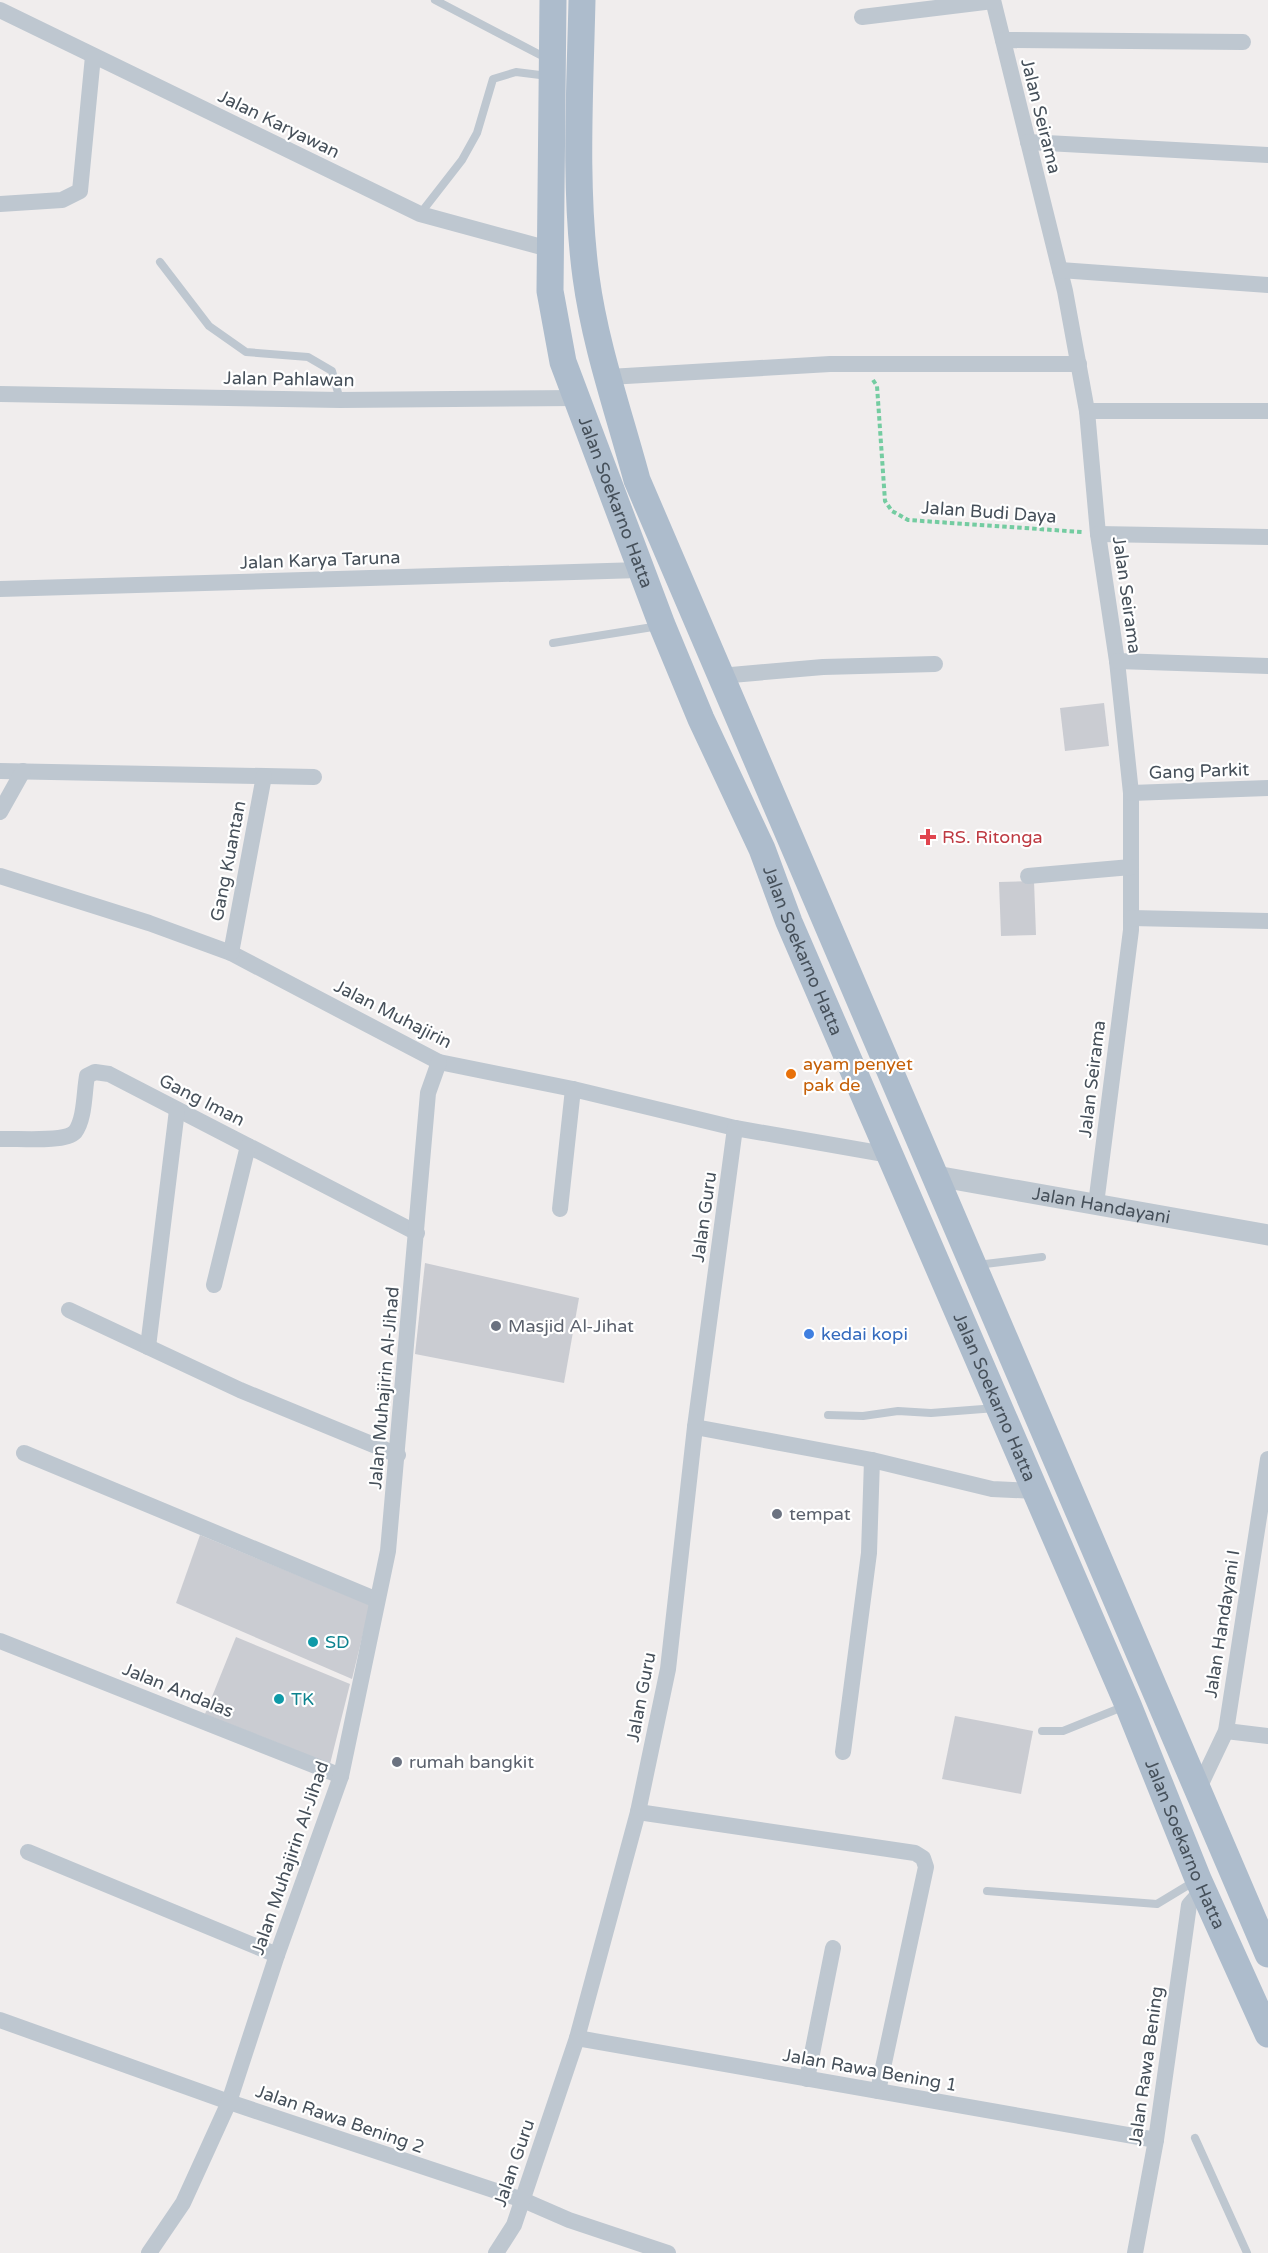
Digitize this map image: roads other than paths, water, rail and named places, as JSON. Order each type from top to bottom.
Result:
[{"type":"main road","name":"Jalan Soekarno Hatta","points":[[553,0],[550,291],[563,362],[640,570],[701,719],[762,849],[789,922],[1128,1705],[1201,1884],[1268,2034]]},
{"type":"main road","name":"Jalan Soekarno Hatta","points":[[582,0],[579,120],[583,254],[586,280],[609,377],[637,480],[1268,1954]]},
{"type":"main road","points":[[701,719],[733,706]]},
{"type":"street","points":[[861,17],[993,0]]},
{"type":"street","name":"Jalan Seirama","points":[[993,0],[1060,270],[1088,411],[1098,534],[1117,660],[1131,793],[1131,918],[1096,1204]]},
{"type":"street","name":"Jalan Karyawan","points":[[0,10],[420,214],[549,249]]},
{"type":"street","points":[[1003,40],[1242,42]]},
{"type":"street","points":[[0,204],[62,200],[80,191],[93,56]]},
{"type":"street","points":[[1028,142],[1268,155]]},
{"type":"street","points":[[1060,270],[1268,285]]},
{"type":"street","points":[[609,377],[830,364],[862,366],[1079,364]]},
{"type":"street","name":"Jalan Pahlawan","points":[[0,394],[340,400],[578,398]]},
{"type":"street","points":[[1088,411],[1268,411]]},
{"type":"street","points":[[1098,534],[1268,537]]},
{"type":"street","name":"Jalan Karya Taruna","points":[[0,589],[640,570]]},
{"type":"street","points":[[1117,660],[1268,666]]},
{"type":"street","points":[[720,676],[824,667],[935,664]]},
{"type":"street","points":[[0,771],[314,777]]},
{"type":"street","points":[[0,812],[23,771]]},
{"type":"street","name":"Gang Kuantan","points":[[231,953],[264,776]]},
{"type":"street","name":"Gang Parkit","points":[[1131,793],[1268,788]]},
{"type":"street","points":[[1028,876],[1131,867]]},
{"type":"street","name":"Jalan Muhajirin","points":[[0,876],[149,923],[231,953],[439,1062],[573,1089],[735,1128],[890,1155]]},
{"type":"street","points":[[1131,918],[1268,921]]},
{"type":"street","name":"Jalan Muhajirin Al-Jihad","points":[[149,2253],[183,2203],[229,2102],[277,1955],[341,1776],[388,1551],[428,1093],[439,1062]]},
{"type":"street","name":"Gang Iman","points":[[0,1138],[61,1139],[74,1133],[80,1122],[87,1076],[95,1072],[109,1074],[417,1233]]},
{"type":"street","points":[[560,1209],[573,1089]]},
{"type":"street","points":[[148,1347],[177,1110]]},
{"type":"street","name":"Jalan Guru","points":[[496,2253],[514,2225],[578,2038],[638,1812],[668,1669],[695,1427],[735,1128]]},
{"type":"street","points":[[214,1285],[248,1146]]},
{"type":"street","name":"Jalan Handayani","points":[[936,1176],[1268,1235]]},
{"type":"street","points":[[69,1310],[240,1390],[398,1455]]},
{"type":"street","points":[[695,1427],[872,1460],[992,1489],[1035,1491]]},
{"type":"street","points":[[24,1453],[377,1600]]},
{"type":"street","name":"Jalan Handayani I","points":[[1198,1790],[1226,1731],[1268,1459]]},
{"type":"street","points":[[843,1752],[869,1553],[872,1460]]},
{"type":"street","name":"Jalan Andalas","points":[[0,1641],[341,1776]]},
{"type":"street","points":[[1226,1731],[1268,1736]]},
{"type":"street","points":[[638,1812],[915,1853],[923,1858],[926,1867],[878,2091]]},
{"type":"street","points":[[28,1852],[277,1955]]},
{"type":"street","name":"Jalan Rawa Bening","points":[[1135,2253],[1156,2140],[1189,1905],[1201,1884]]},
{"type":"street","points":[[807,2079],[833,1948]]},
{"type":"street","name":"Jalan Rawa Bening 2","points":[[0,2020],[229,2102],[523,2200],[569,2220],[668,2253]]},
{"type":"street","name":"Jalan Rawa Bening 1","points":[[578,2038],[1156,2140]]},
{"type":"lane","points":[[435,0],[551,69]]},
{"type":"lane","points":[[420,214],[462,160],[477,133],[493,80],[516,72],[551,69]]},
{"type":"lane","points":[[160,262],[209,326],[246,352],[308,357],[332,372],[340,400]]},
{"type":"lane","points":[[553,643],[663,625]]},
{"type":"lane","points":[[974,1265],[1042,1257]]},
{"type":"lane","points":[[828,1415],[863,1416],[898,1411],[931,1413],[1000,1407]]},
{"type":"lane","points":[[1042,1731],[1063,1731],[1128,1705]]},
{"type":"lane","points":[[987,1891],[1157,1904],[1201,1884]]},
{"type":"lane","points":[[1195,2138],[1247,2253]]},
{"type":"place","name":"RS. Ritonga","points":[[928,837]]},
{"type":"place","name":"ayam penyet pak de","points":[[791,1074]]},
{"type":"place","name":"Masjid Al-Jihat","points":[[496,1326]]},
{"type":"place","name":"kedai kopi","points":[[809,1334]]},
{"type":"place","name":"tempat","points":[[777,1514]]},
{"type":"place","name":"SD","points":[[313,1642]]},
{"type":"place","name":"TK","points":[[279,1699]]},
{"type":"place","name":"rumah bangkit","points":[[397,1762]]}]
